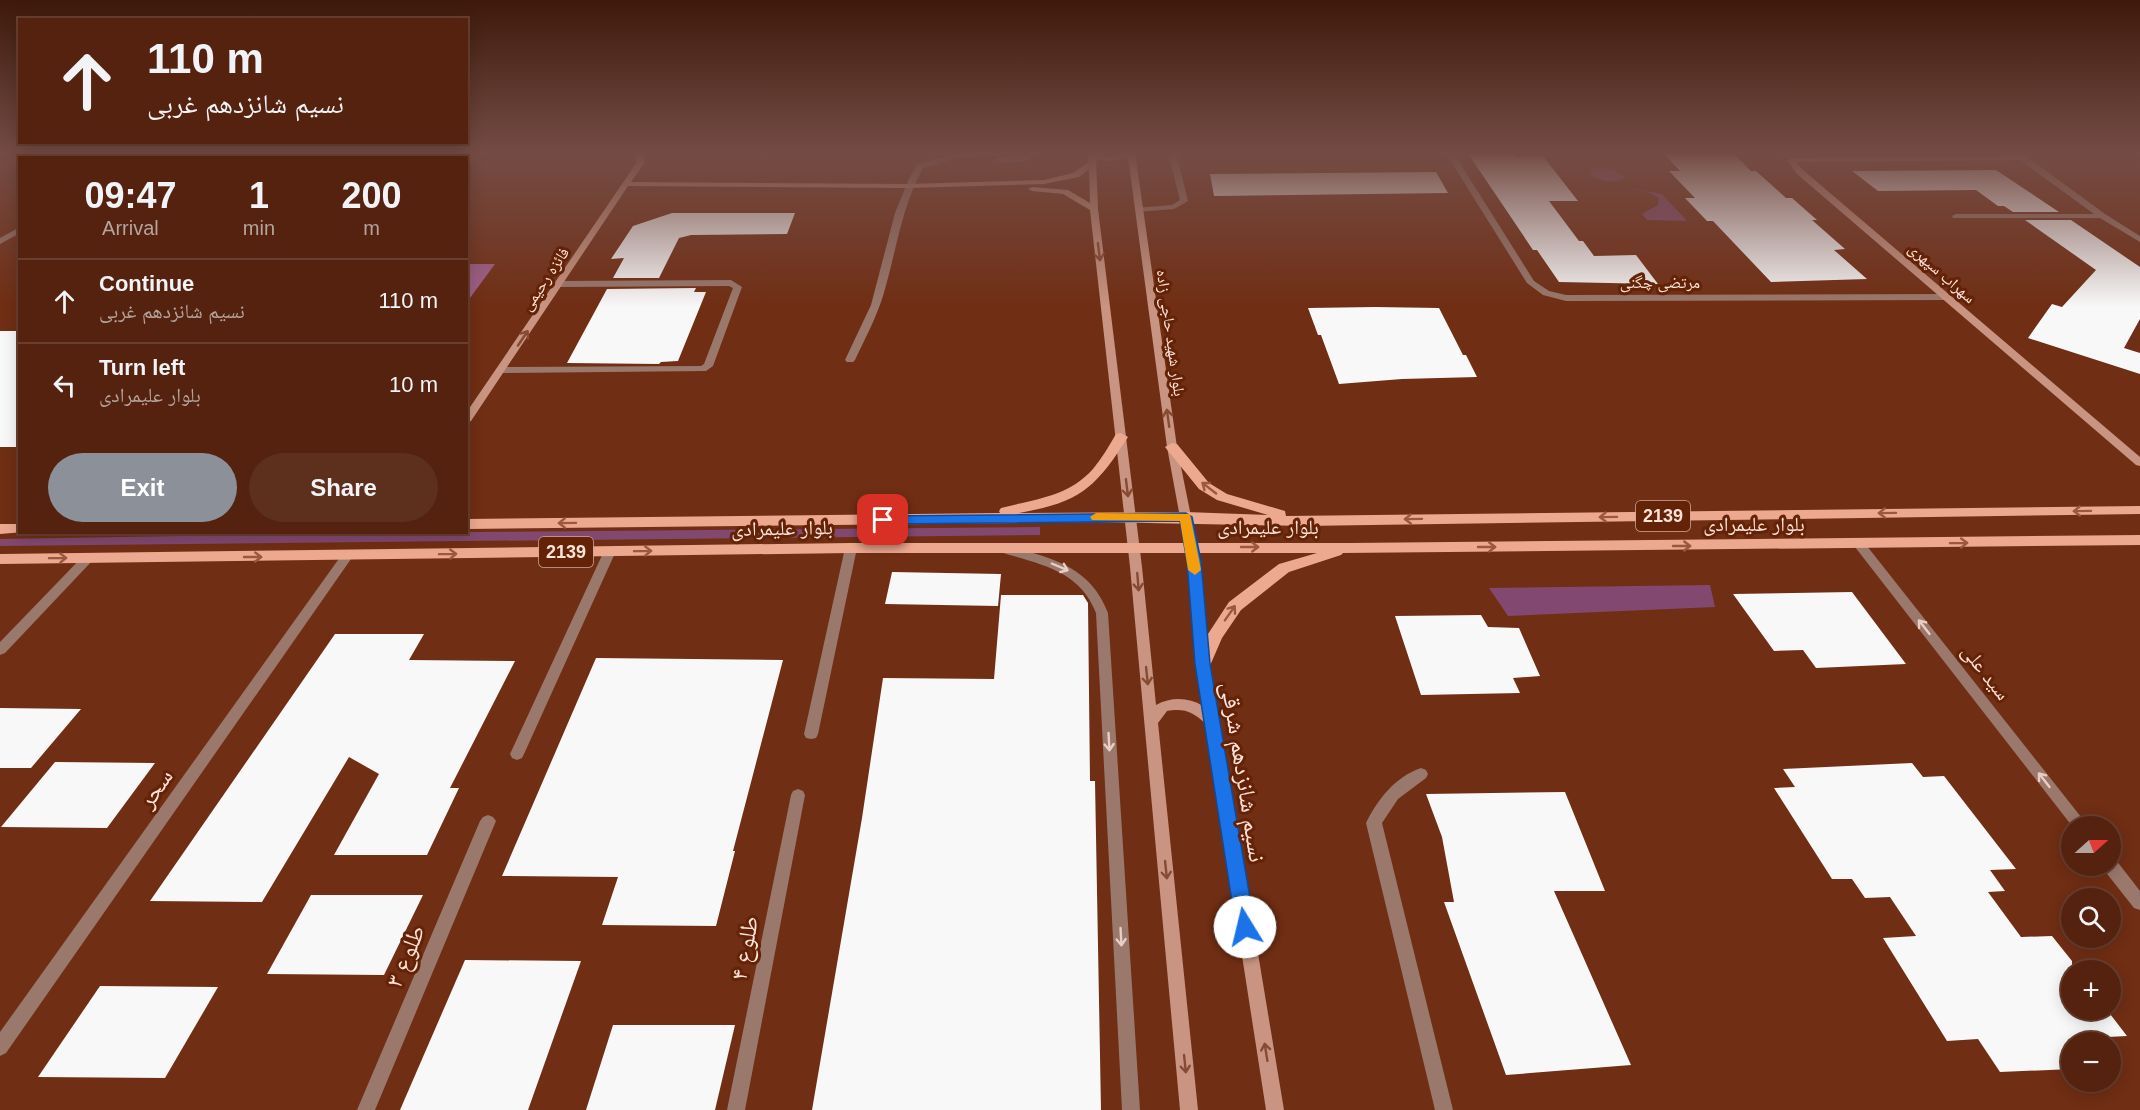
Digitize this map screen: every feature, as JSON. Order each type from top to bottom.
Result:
[{"type":"main road","name":"فائزه رحیمی","points":[[468,418],[614,204]]},
{"type":"main road","points":[[1085,204],[1094,209]]},
{"type":"main road","points":[[1094,204],[1130,517],[1189,1110]]},
{"type":"main road","name":"بلوار شهید حاجی زاده","points":[[1138,204],[1172,447],[1186,517]]},
{"type":"main road","name":"سهراب سپهری","points":[[1837,204],[2140,463]]},
{"type":"main road","points":[[952,519],[1029,508],[1065,497],[1095,476],[1121,437]]},
{"type":"main road","points":[[1172,447],[1204,486],[1222,497],[1303,521]]},
{"type":"main road","name":"بلوار علیمرادی","points":[[468,524],[1130,517],[1303,521],[2140,510]]},
{"type":"main road","name":"نسیم شانزدهم شرقی","points":[[1186,517],[1192,548],[1203,664],[1275,1110]]},
{"type":"main road","points":[[0,530],[18,529]]},
{"type":"main road","name":"بلوار علیمرادی","points":[[0,559],[851,548],[1350,548],[2140,540]]},
{"type":"main road","points":[[1203,664],[1214,637],[1235,606],[1257,587],[1284,568],[1350,548]]},
{"type":"main road","points":[[1151,723],[1162,707],[1180,703],[1198,707],[1212,722]]},
{"type":"street","points":[[850,360],[878,297],[890,244],[902,204]]},
{"type":"street","points":[[1139,210],[1174,207],[1179,204]]},
{"type":"street","name":"مرتضی چگنی","points":[[1481,204],[1530,283],[1546,293],[1566,297],[1947,297]]},
{"type":"street","name":"سهراب سپهری","points":[[2085,204],[2140,240]]},
{"type":"street","points":[[1956,216],[2102,216]]},
{"type":"street","points":[[0,242],[18,230]]},
{"type":"street","points":[[501,370],[703,369],[708,366],[738,287],[731,283],[559,284]]},
{"type":"street","name":"سید علی","points":[[1859,544],[2072,816]]},
{"type":"street","points":[[811,734],[851,548]]},
{"type":"street","points":[[1004,549],[1069,571],[1091,589],[1099,600],[1102,614],[1131,1110]]},
{"type":"street","points":[[517,754],[610,551]]},
{"type":"street","name":"سحر","points":[[0,1047],[347,556]]},
{"type":"street","points":[[0,650],[89,557]]},
{"type":"street","points":[[1421,774],[1398,788],[1380,808],[1374,823],[1444,1110]]},
{"type":"street","name":"طلوع ۴","points":[[736,1110],[798,795]]},
{"type":"street","name":"طلوع ۳","points":[[366,1110],[488,821]]},
{"type":"street","points":[[2119,876],[2140,903]]},
{"type":"shaded area","points":[[1671,204],[1687,221],[1647,220],[1642,214],[1658,205]]},
{"type":"shaded area","points":[[468,264],[495,264],[468,301]]},
{"type":"shaded area","points":[[1040,527],[1040,535],[0,546],[0,539],[298,534],[468,534],[468,532]]},
{"type":"shaded area","points":[[1710,585],[1715,607],[1508,616],[1489,588]]},
{"type":"building","points":[[1502,204],[1551,204],[1579,241],[1583,241],[1594,256],[1636,255],[1658,284],[1559,282],[1537,250],[1533,250]]},
{"type":"building","points":[[1691,204],[1799,204],[1817,220],[1812,220],[1845,249],[1834,250],[1867,279],[1771,282],[1713,221],[1707,221]]},
{"type":"building","points":[[1995,204],[2047,204],[2059,212],[2013,212],[2004,206]]},
{"type":"building","points":[[672,213],[795,213],[787,234],[691,235],[679,238],[659,278],[613,278],[624,258],[611,259],[633,226]]},
{"type":"building","points":[[2025,220],[2071,220],[2140,267],[2140,319],[2124,348],[2140,353],[2140,374],[2028,338],[2052,304],[2062,307],[2096,270]]},
{"type":"building","points":[[696,288],[694,292],[706,292],[678,361],[659,364],[567,363],[607,289]]},
{"type":"building","points":[[1308,308],[1439,308],[1477,377],[1402,379],[1339,384],[1321,335],[1318,335]]},
{"type":"building","points":[[0,331],[18,331],[18,447],[0,447]]},
{"type":"building","points":[[892,572],[1001,574],[998,606],[885,604]]},
{"type":"building","points":[[1852,592],[1906,664],[1816,668],[1803,650],[1774,651],[1733,594]]},
{"type":"building","points":[[1001,595],[1083,595],[1088,603],[1090,781],[1095,781],[1101,1110],[812,1110],[862,818],[883,678],[994,679]]},
{"type":"building","points":[[1481,615],[1488,627],[1519,628],[1540,676],[1513,678],[1520,693],[1421,695],[1395,616]]},
{"type":"building","points":[[335,634],[424,634],[409,660],[515,661],[450,788],[459,788],[427,855],[334,855],[379,774],[349,757],[262,902],[150,901]]},
{"type":"building","points":[[596,658],[783,660],[733,851],[735,851],[716,926],[602,925],[618,877],[502,876]]},
{"type":"building","points":[[0,708],[81,709],[31,768],[0,768]]},
{"type":"building","points":[[55,762],[155,763],[107,828],[1,827]]},
{"type":"building","points":[[1912,763],[1923,777],[1944,776],[2016,869],[1990,870],[2005,891],[1988,892],[2021,937],[2052,936],[2071,960],[2061,960],[2061,1020],[2115,1020],[2127,1036],[2121,1036],[2121,1032],[2061,1032],[2061,1069],[2000,1072],[1978,1039],[1947,1041],[1883,938],[1916,936],[1890,897],[1865,898],[1852,879],[1832,879],[1774,788],[1795,787],[1783,769]]},
{"type":"building","points":[[1565,792],[1605,891],[1554,891],[1631,1065],[1506,1075],[1444,902],[1454,902],[1442,837],[1426,794]]},
{"type":"building","points":[[311,895],[423,895],[384,975],[267,974]]},
{"type":"building","points":[[465,960],[581,961],[528,1110],[400,1110]]},
{"type":"building","points":[[100,986],[218,987],[165,1078],[38,1077]]},
{"type":"building","points":[[613,1025],[735,1025],[715,1110],[586,1110]]},
{"type":"slow traffic","points":[[1096,517],[1186,517],[1195,570]]},
{"type":"route","points":[[883,520],[1186,517],[1194,561],[1203,664],[1245,927]]}]
